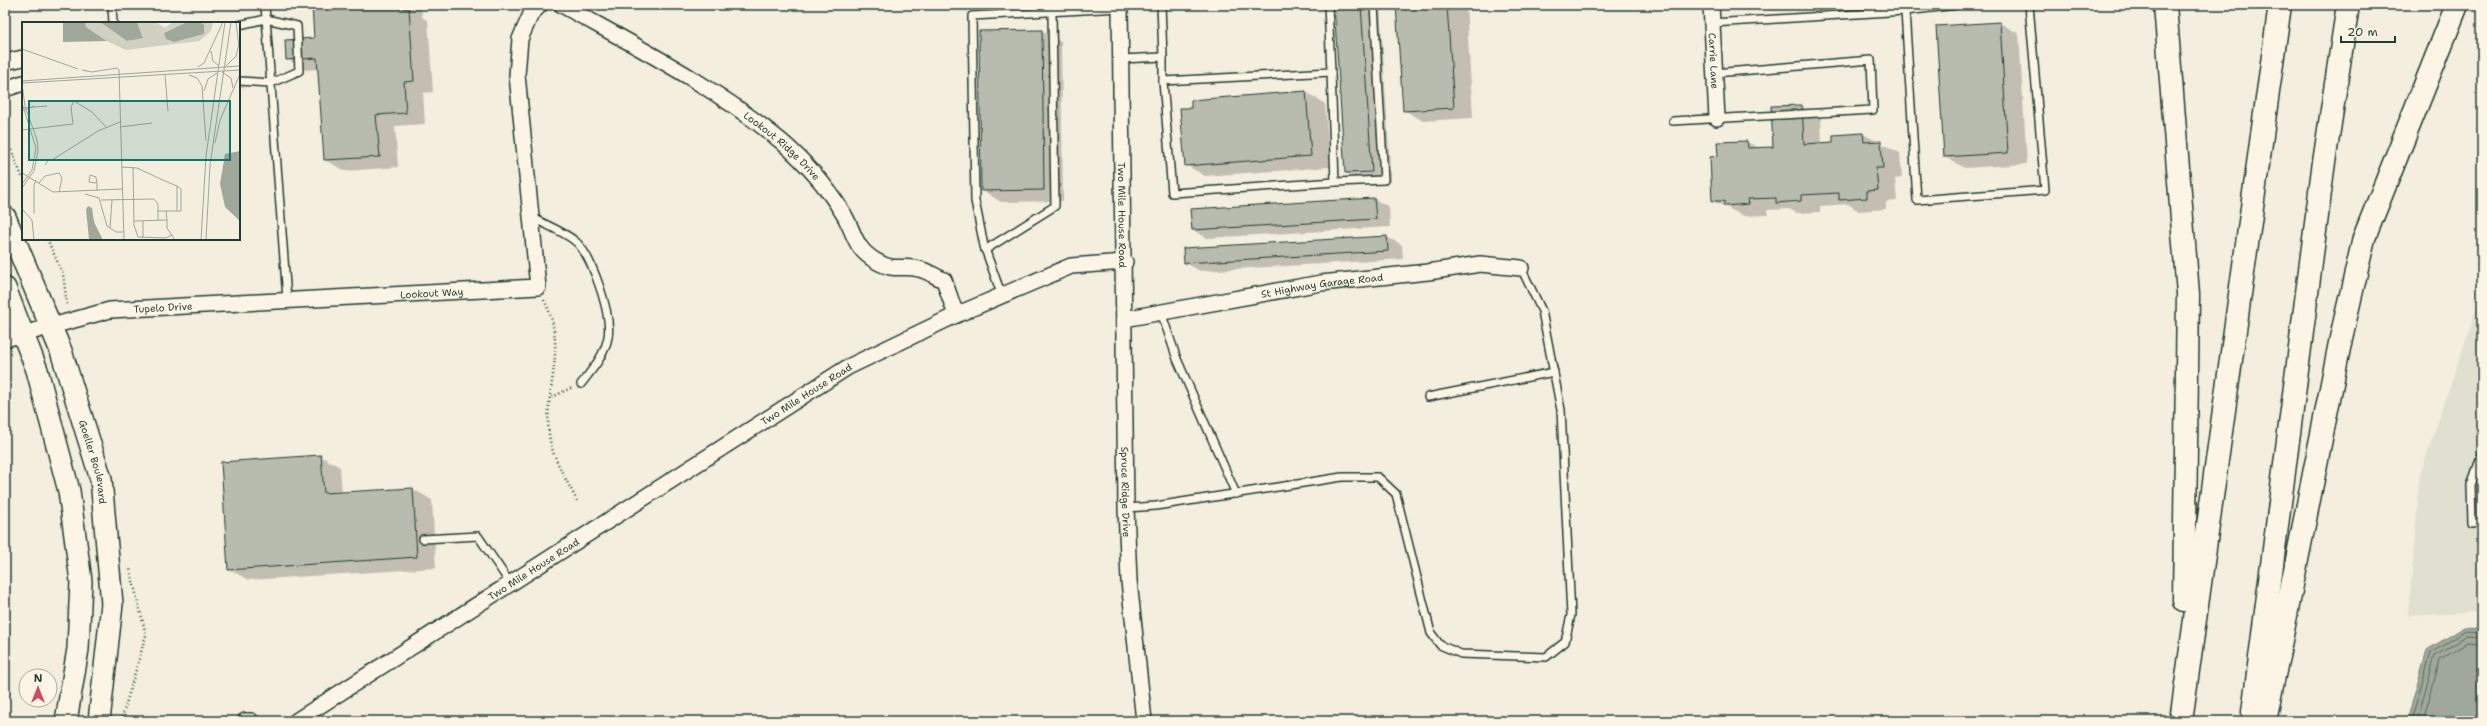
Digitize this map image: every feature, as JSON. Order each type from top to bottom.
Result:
[{"type":"highway","points":[[2165,5],[2188,294],[2184,684]]},
{"type":"highway","points":[[2181,721],[2184,684],[2280,5]]},
{"type":"highway","points":[[2252,721],[2323,169],[2348,5]]},
{"type":"highway","points":[[2265,721],[2341,338],[2364,238],[2458,5]]},
{"type":"street","points":[[538,287],[517,75],[520,39],[531,14],[540,5]]},
{"type":"street","name":"Lookout Ridge Drive","points":[[562,5],[680,72],[747,116],[780,141],[808,165],[842,211],[859,248],[876,261],[894,269],[919,268],[944,280],[956,315]]},
{"type":"street","name":"Carrie Lane","points":[[1711,5],[1717,118]]},
{"type":"street","name":"Two Mile House Road","points":[[296,721],[848,366],[956,315],[1071,266],[1125,262],[1120,7]]},
{"type":"street","points":[[5,62],[22,58]]},
{"type":"street","points":[[5,89],[22,83]]},
{"type":"street","name":"Goeller Boulevard","points":[[5,216],[60,324],[61,351],[101,479],[112,604],[99,721]]},
{"type":"street","name":"Spruce Ridge Drive","points":[[1125,262],[1124,319],[1126,508],[1129,581],[1144,721]]},
{"type":"street","name":"St Highway Garage Road","points":[[1124,319],[1321,283],[1428,272],[1480,264],[1520,268]]},
{"type":"street","name":"Lookout Way","points":[[325,297],[538,287]]},
{"type":"street","points":[[5,288],[15,337],[37,370],[69,491],[81,581],[78,649],[66,721]]},
{"type":"street","name":"Tupelo Drive","points":[[15,337],[110,310],[325,297]]},
{"type":"street","points":[[245,721],[251,721]]},
{"type":"lane","points":[[112,5],[113,22]]},
{"type":"lane","points":[[265,5],[287,299]]},
{"type":"lane","points":[[1161,5],[1163,81],[1172,193],[1384,180],[1374,5]]},
{"type":"lane","points":[[1328,5],[1335,182]]},
{"type":"lane","points":[[1712,23],[1905,11],[1957,5]]},
{"type":"lane","points":[[1905,11],[1917,200],[2045,190],[2029,5]]},
{"type":"lane","points":[[1002,296],[985,250],[975,201],[972,16],[1052,13],[1120,7]]},
{"type":"lane","points":[[985,250],[1055,206],[1052,13]]},
{"type":"lane","points":[[240,25],[266,19],[297,26],[299,71],[271,83],[240,81]]},
{"type":"lane","points":[[1121,59],[1163,57]]},
{"type":"lane","points":[[1672,121],[1873,110],[1871,60],[1714,73]]},
{"type":"lane","points":[[1163,81],[1331,72]]},
{"type":"lane","points":[[530,216],[575,241],[592,265],[604,298],[608,336],[598,363],[581,384]]},
{"type":"lane","points":[[1126,508],[1156,506],[1342,477],[1378,477],[1396,494],[1431,633],[1440,645],[1461,654],[1546,657],[1565,642],[1571,615],[1566,470],[1561,410],[1542,311],[1520,268]]},
{"type":"lane","points":[[1162,312],[1177,359],[1236,494]]},
{"type":"lane","points":[[1428,397],[1554,372]]},
{"type":"lane","points":[[2482,454],[2471,485],[2472,523],[2482,522]]},
{"type":"lane","points":[[423,539],[478,536],[510,583]]},
{"type":"path","points":[[5,135],[22,178]]},
{"type":"path","points":[[47,240],[63,274],[60,324]]},
{"type":"path","points":[[538,287],[548,308],[557,340],[549,421],[551,446],[577,501]]},
{"type":"path","points":[[551,398],[581,384]]},
{"type":"shaded area","points":[[2482,293],[2482,612],[2408,616],[2420,475]]},
{"type":"water","points":[[2463,628],[2482,629],[2482,721],[2407,721],[2427,650]]},
{"type":"building","points":[[312,5],[403,5],[404,9],[409,8],[414,81],[404,82],[406,113],[376,115],[380,157],[324,160],[317,58],[286,60],[285,40],[314,38]]},
{"type":"building","points":[[1334,5],[1361,5],[1372,172],[1345,173]]},
{"type":"building","points":[[1396,5],[1447,5],[1454,108],[1403,111]]},
{"type":"building","points":[[2000,22],[2008,153],[1944,157],[1936,26]]},
{"type":"building","points":[[1042,30],[1044,190],[981,191],[979,31]]},
{"type":"building","points":[[1306,91],[1311,156],[1185,166],[1180,108],[1191,108],[1191,100]]},
{"type":"building","points":[[1802,105],[1804,144],[1833,142],[1833,135],[1863,133],[1864,142],[1881,141],[1883,168],[1876,168],[1878,190],[1867,191],[1867,198],[1839,200],[1839,193],[1801,195],[1801,201],[1776,203],[1776,198],[1748,199],[1749,204],[1724,206],[1724,201],[1712,201],[1710,157],[1718,156],[1717,142],[1747,141],[1748,148],[1773,147],[1771,106]]},
{"type":"building","points":[[1374,198],[1376,219],[1192,230],[1190,209]]},
{"type":"building","points":[[1387,236],[1388,251],[1184,263],[1183,248]]},
{"type":"building","points":[[321,455],[324,493],[413,488],[417,557],[228,570],[221,462]]}]
